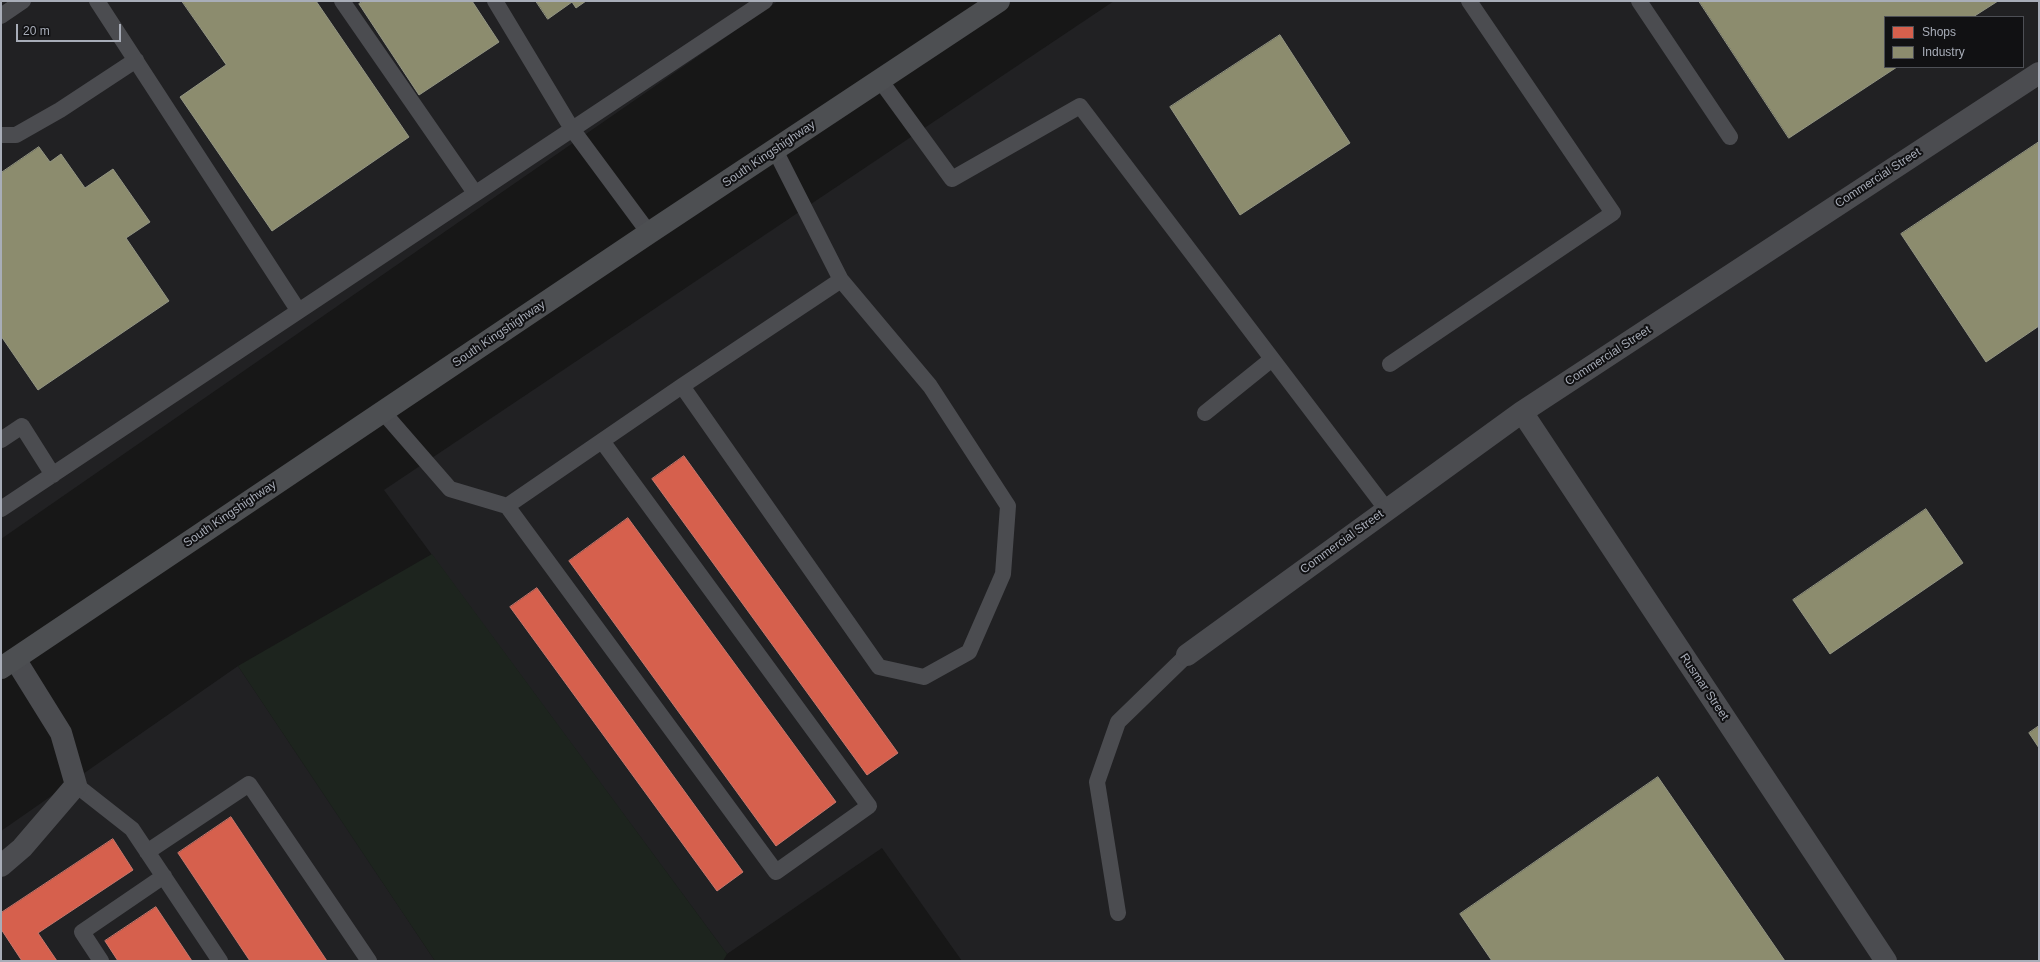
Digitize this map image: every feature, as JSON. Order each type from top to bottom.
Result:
[{"type":"main road","name":"South Kingshighway","points":[[8,664],[649,233],[999,1]]},
{"type":"street","name":"Commercial Street","points":[[1187,655],[1522,412],[2039,73]]},
{"type":"street","name":"Rusmar Street","points":[[1522,412],[1886,961]]},
{"type":"street","points":[[1,866],[22,848],[76,785],[61,733],[8,664]]},
{"type":"lane","points":[[1,16],[23,1]]},
{"type":"lane","points":[[97,1],[298,310]]},
{"type":"lane","points":[[342,1],[475,193]]},
{"type":"lane","points":[[495,1],[572,129],[649,233]]},
{"type":"lane","points":[[1,509],[298,310],[765,1]]},
{"type":"lane","points":[[1390,364],[1613,214],[1469,1]]},
{"type":"lane","points":[[1639,1],[1730,137]]},
{"type":"lane","points":[[1,135],[16,135],[60,110],[136,60]]},
{"type":"lane","points":[[880,80],[952,179],[1080,106],[1387,510]]},
{"type":"lane","points":[[682,386],[879,667],[924,676],[969,652],[1003,574],[1008,506],[930,386],[841,280],[775,150]]},
{"type":"lane","points":[[507,506],[682,386],[841,280]]},
{"type":"lane","points":[[1205,413],[1272,360]]},
{"type":"lane","points":[[383,412],[450,488],[507,506],[776,872],[869,806],[602,441]]},
{"type":"lane","points":[[1,440],[22,426],[53,475]]},
{"type":"lane","points":[[1118,913],[1097,782],[1118,722],[1187,655]]},
{"type":"lane","points":[[147,852],[249,784],[369,961]]},
{"type":"lane","points":[[76,785],[132,829],[220,961]]},
{"type":"lane","points":[[101,961],[82,932],[164,876]]},
{"type":"shaded area","points":[[1,1],[778,1],[1,539]]},
{"type":"shaded area","points":[[1114,1],[2039,1],[2039,961],[962,961],[882,848],[727,954],[384,490]]},
{"type":"shaded area","points":[[432,554],[727,954],[723,961],[435,961],[238,666]]},
{"type":"shaded area","points":[[238,666],[435,961],[1,961],[1,831]]},
{"type":"building: Shops","points":[[684,456],[898,753],[867,775],[652,479]]},
{"type":"building: Shops","points":[[628,518],[836,802],[776,846],[569,561]]},
{"type":"building: Shops","points":[[537,588],[743,872],[717,891],[510,607]]},
{"type":"building: Shops","points":[[231,817],[327,961],[250,961],[178,853]]},
{"type":"building: Shops","points":[[113,839],[133,870],[38,933],[57,961],[22,961],[1,929],[1,913]]},
{"type":"building: Shops","points":[[156,907],[192,961],[118,961],[105,941]]},
{"type":"building: Industry","points":[[182,1],[316,1],[409,137],[272,231],[180,97],[226,65]]},
{"type":"building: Industry","points":[[363,1],[472,1],[499,42],[419,95],[359,4]]},
{"type":"building: Industry","points":[[536,1],[586,1],[576,8],[572,2],[548,19]]},
{"type":"building: Industry","points":[[1699,1],[1998,1],[1975,16],[1884,16],[1884,68],[1895,68],[1789,138]]},
{"type":"building: Industry","points":[[1280,35],[1350,143],[1240,215],[1170,107]]},
{"type":"building: Industry","points":[[2039,142],[2039,326],[1986,362],[1901,234]]},
{"type":"building: Industry","points":[[39,147],[50,162],[61,154],[85,188],[113,169],[150,222],[126,238],[169,301],[38,390],[1,336],[1,173]]},
{"type":"building: Industry","points":[[1926,509],[1963,563],[1830,654],[1793,600]]},
{"type":"building: Industry","points":[[2039,726],[2039,748],[2029,733]]},
{"type":"building: Industry","points":[[1658,777],[1785,961],[1492,961],[1460,914]]}]
